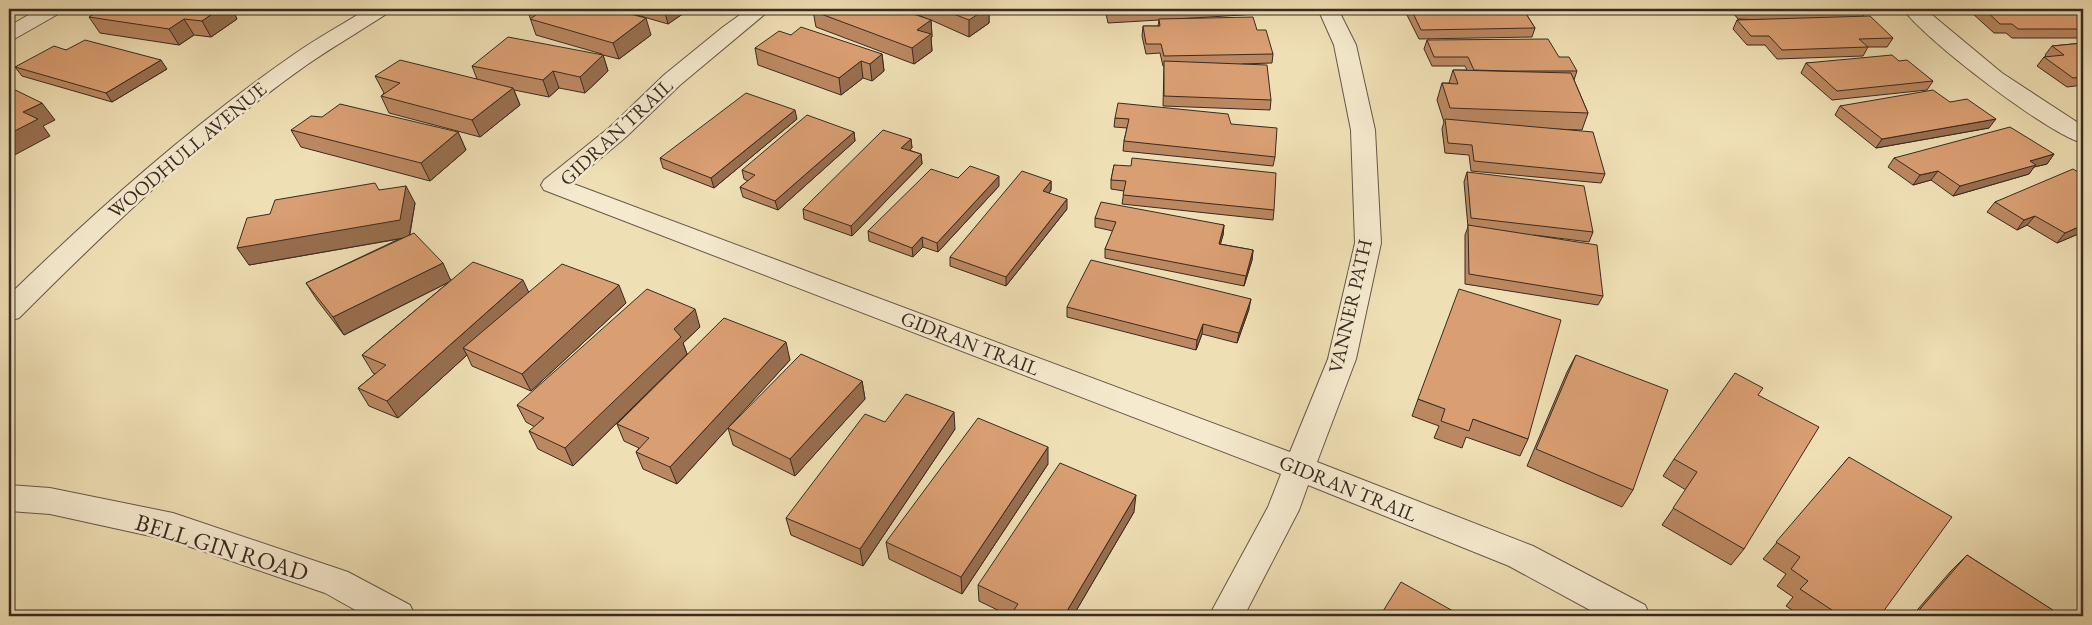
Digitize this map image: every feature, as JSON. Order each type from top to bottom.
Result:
[{"type":"street","points":[[9,34],[53,9]]},
{"type":"street","name":"WOODHULL AVENUE","points":[[9,312],[113,210],[203,132],[290,66],[382,9]]},
{"type":"street","name":"GIDRAN TRAIL","points":[[761,9],[730,31],[672,80],[618,132],[554,185],[1299,468],[1521,556],[1633,616]]},
{"type":"street","name":"VANNER PATH","points":[[1226,616],[1283,510],[1342,359],[1368,243],[1363,130],[1345,45],[1328,9]]},
{"type":"street","points":[[1913,9],[1943,38],[2044,113],[2083,136]]},
{"type":"street","name":"BELL GIN ROAD","points":[[9,498],[50,501],[173,527],[336,582],[398,616]]},
{"type":"building","points":[[102,9],[219,9],[202,21],[184,19],[169,29],[89,17]]},
{"type":"building","points":[[537,9],[610,9],[646,18],[613,43],[530,19],[543,10]]},
{"type":"building","points":[[816,9],[899,9],[931,20],[917,30],[931,34],[912,48],[813,11]]},
{"type":"building","points":[[941,9],[986,9],[969,20]]},
{"type":"building","points":[[1107,9],[1191,9],[1109,14]]},
{"type":"building","points":[[1411,9],[1523,9],[1535,28],[1421,30]]},
{"type":"building","points":[[1863,9],[1865,12],[1742,10]]},
{"type":"building","points":[[1984,9],[2083,9],[2083,29],[2018,29],[2012,24],[2000,24]]},
{"type":"building","points":[[1870,16],[1893,38],[1859,39],[1868,47],[1782,50],[1769,36],[1751,36],[1737,20]]},
{"type":"building","points":[[1253,17],[1257,30],[1266,30],[1273,54],[1164,56],[1161,44],[1146,44],[1143,26],[1160,26],[1159,19]]},
{"type":"building","points":[[801,27],[882,54],[870,64],[861,61],[839,78],[755,48],[779,31],[791,35]]},
{"type":"building","points":[[508,37],[603,55],[580,77],[553,71],[543,80],[472,66]]},
{"type":"building","points":[[1548,39],[1559,57],[1569,57],[1577,71],[1474,70],[1468,57],[1434,57],[1427,40]]},
{"type":"building","points":[[85,40],[161,60],[106,93],[15,67],[54,46],[66,50]]},
{"type":"building","points":[[2083,43],[2083,77],[2073,78],[2044,57],[2064,55],[2052,46]]},
{"type":"building","points":[[1892,55],[1899,61],[1907,60],[1933,81],[1837,91],[1806,63]]},
{"type":"building","points":[[400,60],[513,88],[472,120],[381,96],[400,83],[375,76]]},
{"type":"building","points":[[1164,61],[1267,65],[1271,100],[1164,96]]},
{"type":"building","points":[[1453,70],[1571,73],[1588,113],[1450,108],[1442,83],[1458,84]]},
{"type":"building","points":[[9,87],[42,103],[23,112],[38,119],[9,134]]},
{"type":"building","points":[[1933,90],[1950,102],[1967,99],[1996,119],[1882,139],[1840,106]]},
{"type":"building","points":[[746,93],[795,110],[711,178],[660,158]]},
{"type":"building","points":[[1118,103],[1228,114],[1231,124],[1277,128],[1275,157],[1124,141],[1129,119],[1115,118]]},
{"type":"building","points":[[340,104],[458,132],[421,163],[291,130],[311,116],[322,117]]},
{"type":"building","points":[[807,115],[854,132],[775,201],[740,187],[755,175],[742,170]]},
{"type":"building","points":[[1445,119],[1593,132],[1605,174],[1474,161],[1472,145],[1448,143]]},
{"type":"building","points":[[2010,127],[2054,154],[2030,161],[2036,165],[1960,186],[1938,171],[1920,175],[1894,158]]},
{"type":"building","points":[[883,130],[911,139],[901,148],[921,154],[851,226],[803,209]]},
{"type":"building","points":[[1132,158],[1276,173],[1274,210],[1123,195],[1126,181],[1111,180],[1114,165],[1131,166]]},
{"type":"building","points":[[970,166],[999,176],[937,243],[922,237],[912,248],[868,231],[931,169],[958,178]]},
{"type":"building","points":[[2073,169],[2083,175],[2083,225],[2065,233],[2035,216],[2024,220],[1995,202]]},
{"type":"building","points":[[1022,171],[1051,181],[1043,191],[1067,199],[1006,277],[950,257]]},
{"type":"building","points":[[1467,172],[1584,186],[1593,232],[1471,218]]},
{"type":"building","points":[[375,183],[379,190],[406,186],[400,220],[237,248],[247,218],[270,214],[275,200]]},
{"type":"building","points":[[1101,202],[1224,225],[1219,244],[1253,250],[1246,276],[1105,249],[1116,222],[1095,218]]},
{"type":"building","points":[[1468,225],[1597,245],[1603,296],[1469,274]]},
{"type":"building","points":[[414,233],[443,263],[333,317],[306,283]]},
{"type":"building","points":[[1091,260],[1251,299],[1239,333],[1203,324],[1197,340],[1067,307]]},
{"type":"building","points":[[473,262],[523,280],[387,401],[358,388],[386,365],[362,355]]},
{"type":"building","points":[[562,264],[619,285],[522,374],[463,348]]},
{"type":"building","points":[[647,289],[695,309],[674,329],[681,337],[565,448],[529,431],[544,418],[517,405]]},
{"type":"building","points":[[1459,289],[1561,320],[1528,439],[1473,419],[1469,431],[1441,421],[1445,409],[1418,399]]},
{"type":"building","points":[[724,318],[786,342],[670,467],[636,452],[649,438],[617,424]]},
{"type":"building","points":[[801,354],[862,381],[790,459],[728,428]]},
{"type":"building","points":[[1576,355],[1668,390],[1633,490],[1536,449]]},
{"type":"building","points":[[1735,373],[1763,388],[1758,395],[1819,427],[1744,549],[1673,508],[1697,472],[1674,459]]},
{"type":"building","points":[[906,394],[954,412],[860,549],[786,518],[865,414],[885,422]]},
{"type":"building","points":[[978,418],[1048,447],[961,577],[886,542]]},
{"type":"building","points":[[1849,457],[1952,517],[1880,616],[1841,616],[1800,589],[1808,581],[1791,569],[1800,557],[1776,542]]},
{"type":"building","points":[[1060,463],[1136,495],[1064,616],[1010,616],[1018,604],[978,585]]},
{"type":"building","points":[[1967,555],[2062,616],[1914,616]]},
{"type":"building","points":[[1401,582],[1462,616],[1380,616]]}]
